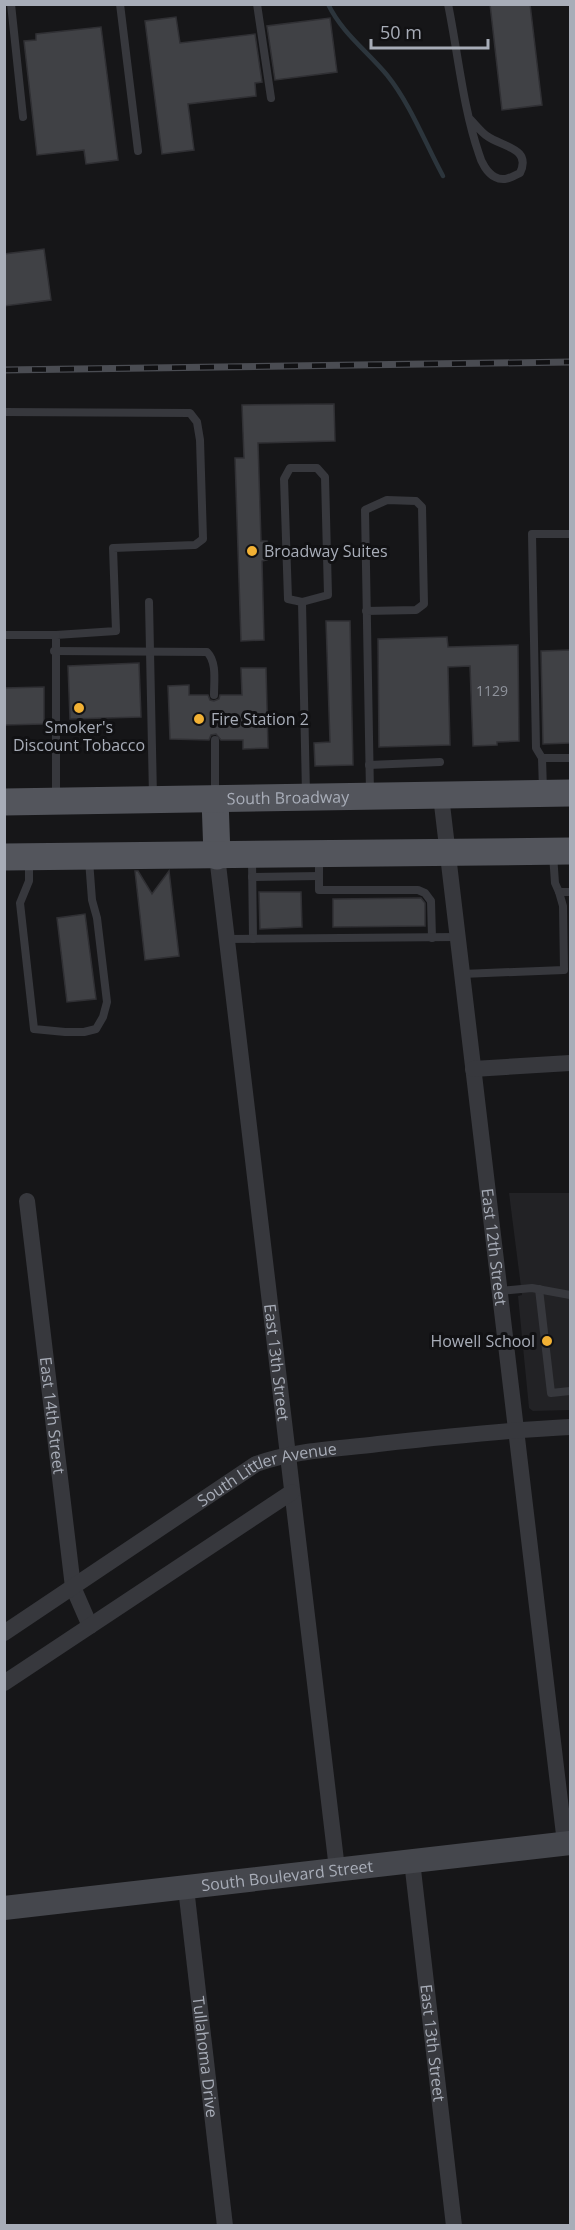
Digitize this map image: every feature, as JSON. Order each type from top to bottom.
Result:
[{"type":"main road","name":"South Broadway","points":[[4,802],[570,793]]},
{"type":"main road","points":[[215,799],[217,856]]},
{"type":"main road","points":[[16,857],[217,856],[252,866],[319,865],[447,853],[562,851]]},
{"type":"main road","name":"South Boulevard Street","points":[[4,1908],[568,1843]]},
{"type":"street","name":"East 12th Street","points":[[441,796],[515,1429],[568,1843]]},
{"type":"street","name":"East 13th Street","points":[[217,856],[337,1869]]},
{"type":"street","points":[[473,1069],[570,1063]]},
{"type":"street","name":"East 14th Street","points":[[27,1201],[73,1587],[90,1626]]},
{"type":"street","name":"South Littler Avenue","points":[[4,1633],[256,1464],[325,1450],[515,1429],[570,1428]]},
{"type":"street","name":"South Littler Avenue","points":[[4,1683],[292,1491]]},
{"type":"street","name":"East 13th Street","points":[[412,1861],[454,2226]]},
{"type":"street","name":"Tullahoma Drive","points":[[186,1888],[225,2226]]},
{"type":"lane","points":[[11,4],[23,117]]},
{"type":"lane","points":[[120,4],[138,151]]},
{"type":"lane","points":[[257,4],[271,98]]},
{"type":"lane","points":[[448,4],[470,119],[479,156],[487,170],[495,177],[504,179],[520,173],[524,161],[522,155],[515,149],[487,136],[470,119]]},
{"type":"lane","points":[[4,412],[190,413],[197,422],[200,440],[203,540],[195,545],[113,548],[116,631],[56,635],[4,635]]},
{"type":"lane","points":[[290,468],[317,468],[325,477],[328,595],[302,602],[288,599],[284,479],[290,468]]},
{"type":"lane","points":[[366,611],[416,610],[424,604],[422,507],[416,501],[387,500],[365,510],[366,611],[370,797]]},
{"type":"lane","points":[[543,794],[542,758],[536,748],[532,534],[570,534]]},
{"type":"lane","points":[[149,602],[153,799]]},
{"type":"lane","points":[[302,602],[306,798]]},
{"type":"lane","points":[[56,635],[54,651],[56,801]]},
{"type":"lane","points":[[54,651],[207,652],[213,663],[214,695]]},
{"type":"lane","points":[[215,740],[215,799]]},
{"type":"lane","points":[[542,758],[570,758]]},
{"type":"lane","points":[[369,765],[440,762]]},
{"type":"lane","points":[[462,974],[564,970],[563,906],[555,883],[562,851]]},
{"type":"lane","points":[[16,857],[29,881],[20,903],[34,1029],[74,1032],[96,1029],[103,1017],[107,1002],[97,918],[92,900],[89,857]]},
{"type":"lane","points":[[319,865],[319,890],[418,890],[426,893],[431,901],[432,938]]},
{"type":"lane","points":[[252,866],[253,939]]},
{"type":"lane","points":[[559,892],[570,892]]},
{"type":"lane","points":[[227,939],[458,937]]},
{"type":"lane","points":[[539,1289],[551,1393],[570,1391]]},
{"type":"lane","points":[[499,1290],[539,1289],[570,1295]]},
{"type":"shaded area","name":"Howell School","points":[[509,1193],[570,1193],[570,1410],[533,1411],[529,1408],[518,1296],[522,1295]]},
{"type":"building","points":[[490,4],[530,4],[542,105],[502,110]]},
{"type":"building","points":[[176,17],[180,43],[255,34],[262,82],[255,83],[256,96],[188,104],[194,150],[162,154],[145,21]]},
{"type":"building","points":[[330,18],[337,72],[275,80],[267,26]]},
{"type":"building","points":[[101,27],[118,160],[86,164],[84,150],[37,155],[24,41],[36,40],[36,34]]},
{"type":"building","points":[[44,249],[51,300],[4,306],[4,254]]},
{"type":"building","points":[[334,404],[335,441],[258,443],[261,541],[267,541],[267,560],[262,561],[264,640],[241,641],[235,458],[244,458],[242,405]]},
{"type":"building","points":[[326,621],[350,621],[353,765],[315,766],[314,743],[330,742]]},
{"type":"building","points":[[447,637],[448,647],[518,645],[519,741],[473,746],[470,666],[448,667],[450,745],[379,747],[378,639]]},
{"type":"building","points":[[570,650],[570,743],[543,744],[541,651]]},
{"type":"building","points":[[139,663],[141,717],[70,719],[68,666]]},
{"type":"building","points":[[241,668],[266,668],[268,748],[243,749],[243,740],[221,740],[216,734],[211,735],[209,740],[170,739],[168,686],[189,685],[189,695],[208,695],[210,700],[214,701],[219,699],[220,695],[242,695]]},
{"type":"building","points":[[44,687],[44,724],[4,725],[4,688]]},
{"type":"building","points":[[135,871],[138,871],[152,894],[169,871],[179,956],[145,960]]},
{"type":"building","points":[[259,892],[301,892],[302,927],[260,929]]},
{"type":"building","points":[[421,898],[425,903],[425,926],[333,927],[333,899]]},
{"type":"building","points":[[85,914],[96,999],[67,1002],[57,918]]},
{"type":"waterway","points":[[328,4],[340,24],[396,87],[411,111],[443,176]]},
{"type":"railway","points":[[4,370],[570,362]]},
{"type":"place","name":"Broadway Suites","points":[[252,551]]},
{"type":"place","name":"Smoker's Discount Tobacco","points":[[79,708]]},
{"type":"place","name":"Fire Station 2","points":[[199,719]]},
{"type":"place","name":"Howell School","points":[[547,1341]]}]
